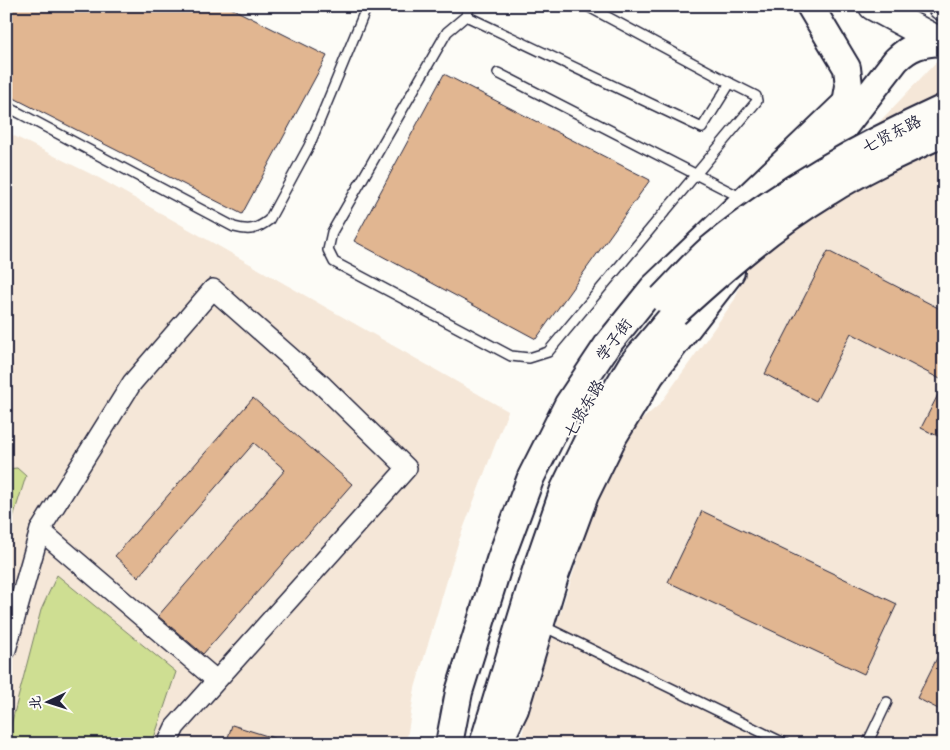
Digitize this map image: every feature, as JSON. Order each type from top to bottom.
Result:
[{"type":"highway","points":[[873,6],[942,43]]},
{"type":"main road","name":"学子街","points":[[448,744],[459,692],[500,560],[531,477],[568,404],[608,344],[653,288],[747,200],[846,103],[850,86],[847,68],[810,6]]},
{"type":"main road","points":[[498,744],[515,709],[555,576],[585,495],[614,436],[651,376],[896,60],[908,49],[922,43],[942,43]]},
{"type":"main road","name":"七贤东路","points":[[483,744],[536,570],[564,489],[596,423],[669,305],[710,250],[761,210],[817,173],[871,142],[944,108]]},
{"type":"main road","name":"七贤东路","points":[[459,744],[513,566],[543,480],[577,415],[614,355],[669,305],[724,268],[771,231],[828,191],[888,159],[944,133]]},
{"type":"street","points":[[6,650],[40,530],[132,382],[213,288],[323,386],[407,468],[175,727],[167,744]]},
{"type":"street","points":[[40,530],[216,680]]},
{"type":"lane","points":[[6,106],[234,227],[249,231],[260,227],[268,220],[309,146],[366,6]]},
{"type":"lane","points":[[470,6],[466,16],[447,32],[332,232],[328,250],[334,262],[511,356],[529,358],[548,352],[757,101],[756,96],[587,6]]},
{"type":"lane","points":[[466,16],[702,128],[730,83]]},
{"type":"lane","points":[[498,73],[747,200]]},
{"type":"lane","points":[[540,625],[786,744]]},
{"type":"lane","points":[[867,744],[887,702]]},
{"type":"shaded area","points":[[940,58],[944,60],[944,744],[520,744],[526,718],[616,442],[660,404],[735,299],[750,258]]},
{"type":"shaded area","points":[[6,132],[99,178],[508,411],[459,540],[415,688],[406,744],[6,744]]},
{"type":"green space","points":[[17,468],[26,476],[6,540],[6,469]]},
{"type":"green space","points":[[57,575],[176,672],[152,744],[6,744],[41,610]]},
{"type":"building","points":[[6,6],[227,6],[327,56],[242,214],[6,94]]},
{"type":"building","points":[[444,74],[650,180],[536,339],[354,241]]},
{"type":"building","points":[[828,251],[944,311],[944,381],[851,333],[816,401],[765,374]]},
{"type":"building","points":[[944,383],[944,439],[921,428]]},
{"type":"building","points":[[253,398],[352,484],[203,654],[158,616],[285,470],[254,443],[138,577],[115,556]]},
{"type":"building","points":[[702,511],[897,604],[864,674],[668,582]]},
{"type":"building","points":[[944,644],[944,712],[917,698]]},
{"type":"building","points":[[232,725],[280,740],[280,744],[226,744]]}]
